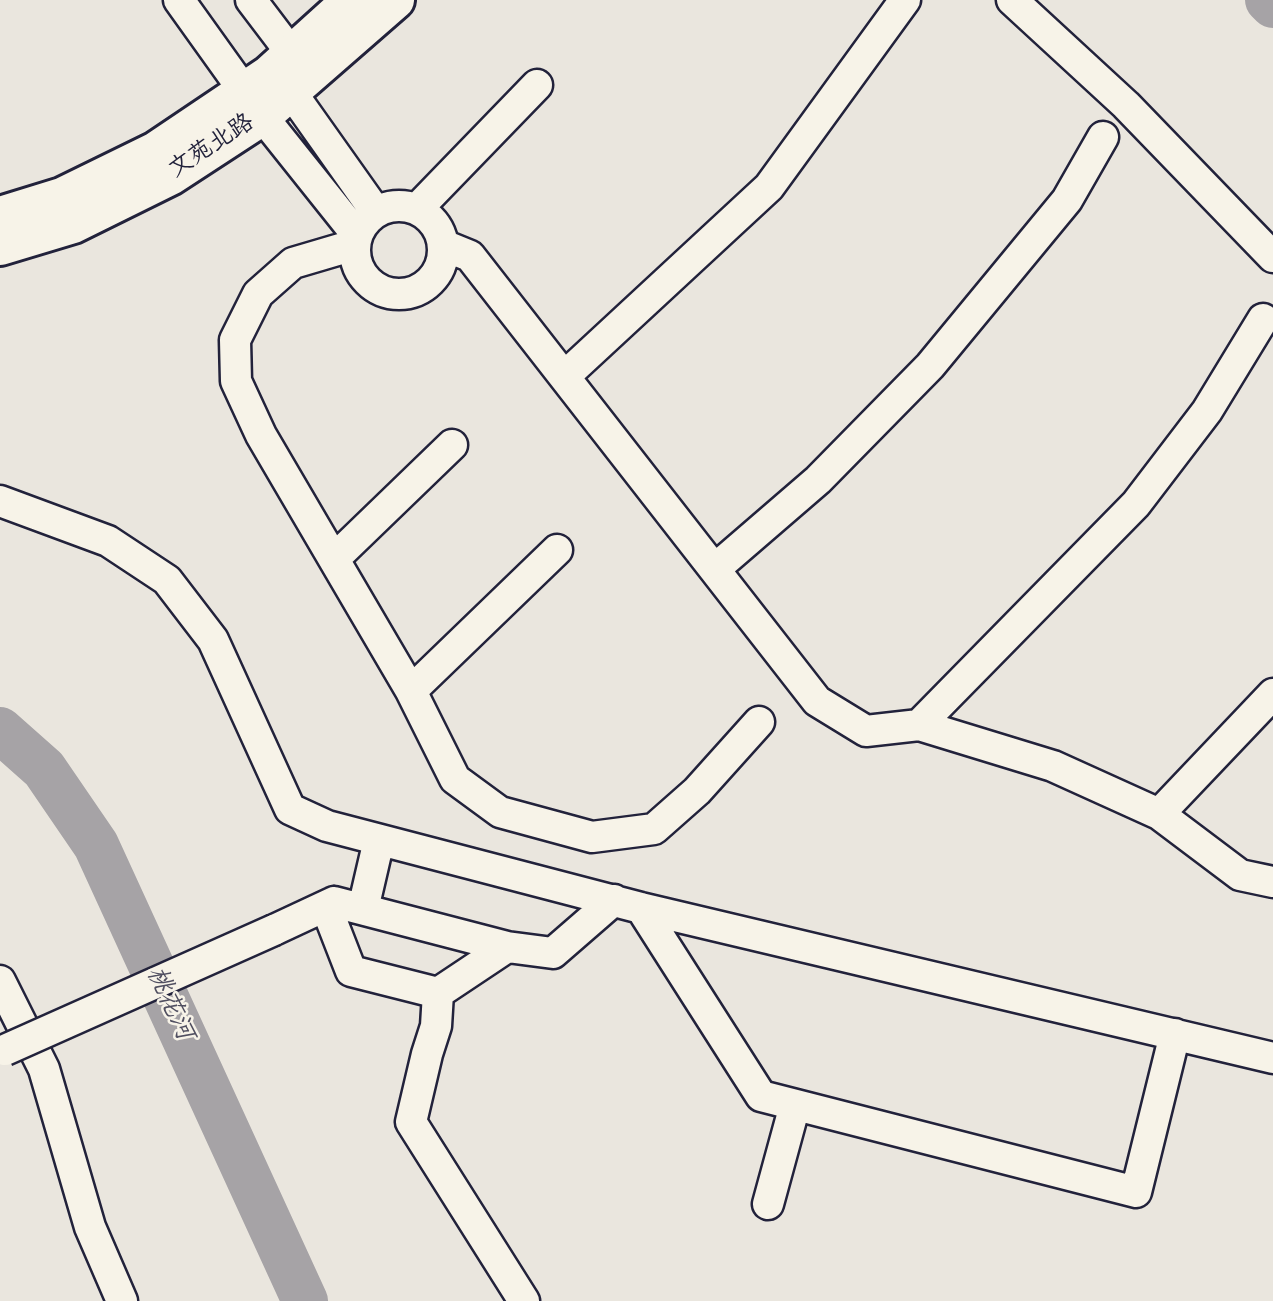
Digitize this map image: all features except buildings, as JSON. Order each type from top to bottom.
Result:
[{"type":"street","points":[[179,0],[355,240],[358,270],[375,288],[398,295],[422,288],[439,270],[443,245],[435,224],[417,209],[396,205],[376,212],[355,240],[293,263],[258,294],[235,340],[236,381],[261,435],[411,691],[455,779],[500,812],[592,837],[654,829],[697,792],[759,722]]},
{"type":"street","points":[[251,0],[292,54],[291,92],[376,212]]},
{"type":"street","name":"文苑北路","points":[[0,246],[72,224],[158,182],[254,104],[292,54],[352,0]]},
{"type":"street","name":"文苑北路","points":[[0,216],[62,197],[254,104],[291,92],[395,0]]},
{"type":"street","points":[[565,376],[769,187],[905,0]]},
{"type":"street","points":[[1012,0],[1126,105],[1273,257]]},
{"type":"street","points":[[417,209],[537,85]]},
{"type":"street","points":[[716,568],[818,480],[930,366],[1067,200],[1103,137]]},
{"type":"street","points":[[443,245],[470,256],[716,568],[817,701],[866,731],[919,725],[1053,766],[1159,814],[1240,875],[1273,881]]},
{"type":"street","points":[[919,725],[1136,504],[1207,411],[1264,320]]},
{"type":"street","points":[[334,559],[452,445]]},
{"type":"street","points":[[0,501],[108,541],[167,580],[213,640],[290,809],[327,826],[627,904],[1273,1058]]},
{"type":"street","points":[[411,691],[557,550]]},
{"type":"street","points":[[1159,814],[1273,694]]},
{"type":"street","points":[[363,909],[379,839]]},
{"type":"street","points":[[2,1051],[334,902],[507,947],[553,953],[627,904]]},
{"type":"street","points":[[334,902],[330,917],[351,971],[439,993],[507,947]]},
{"type":"street","points":[[627,904],[761,1096],[1136,1192],[1175,1034]]},
{"type":"street","points":[[0,981],[44,1069],[90,1227],[122,1301]]},
{"type":"street","points":[[439,993],[436,1027],[411,1122],[524,1301]]},
{"type":"street","points":[[768,1204],[796,1105]]},
{"type":"waterway","name":"桃花河","points":[[1268,0],[1273,5]]},
{"type":"waterway","name":"桃花河","points":[[0,730],[44,769],[96,845],[305,1301]]}]
